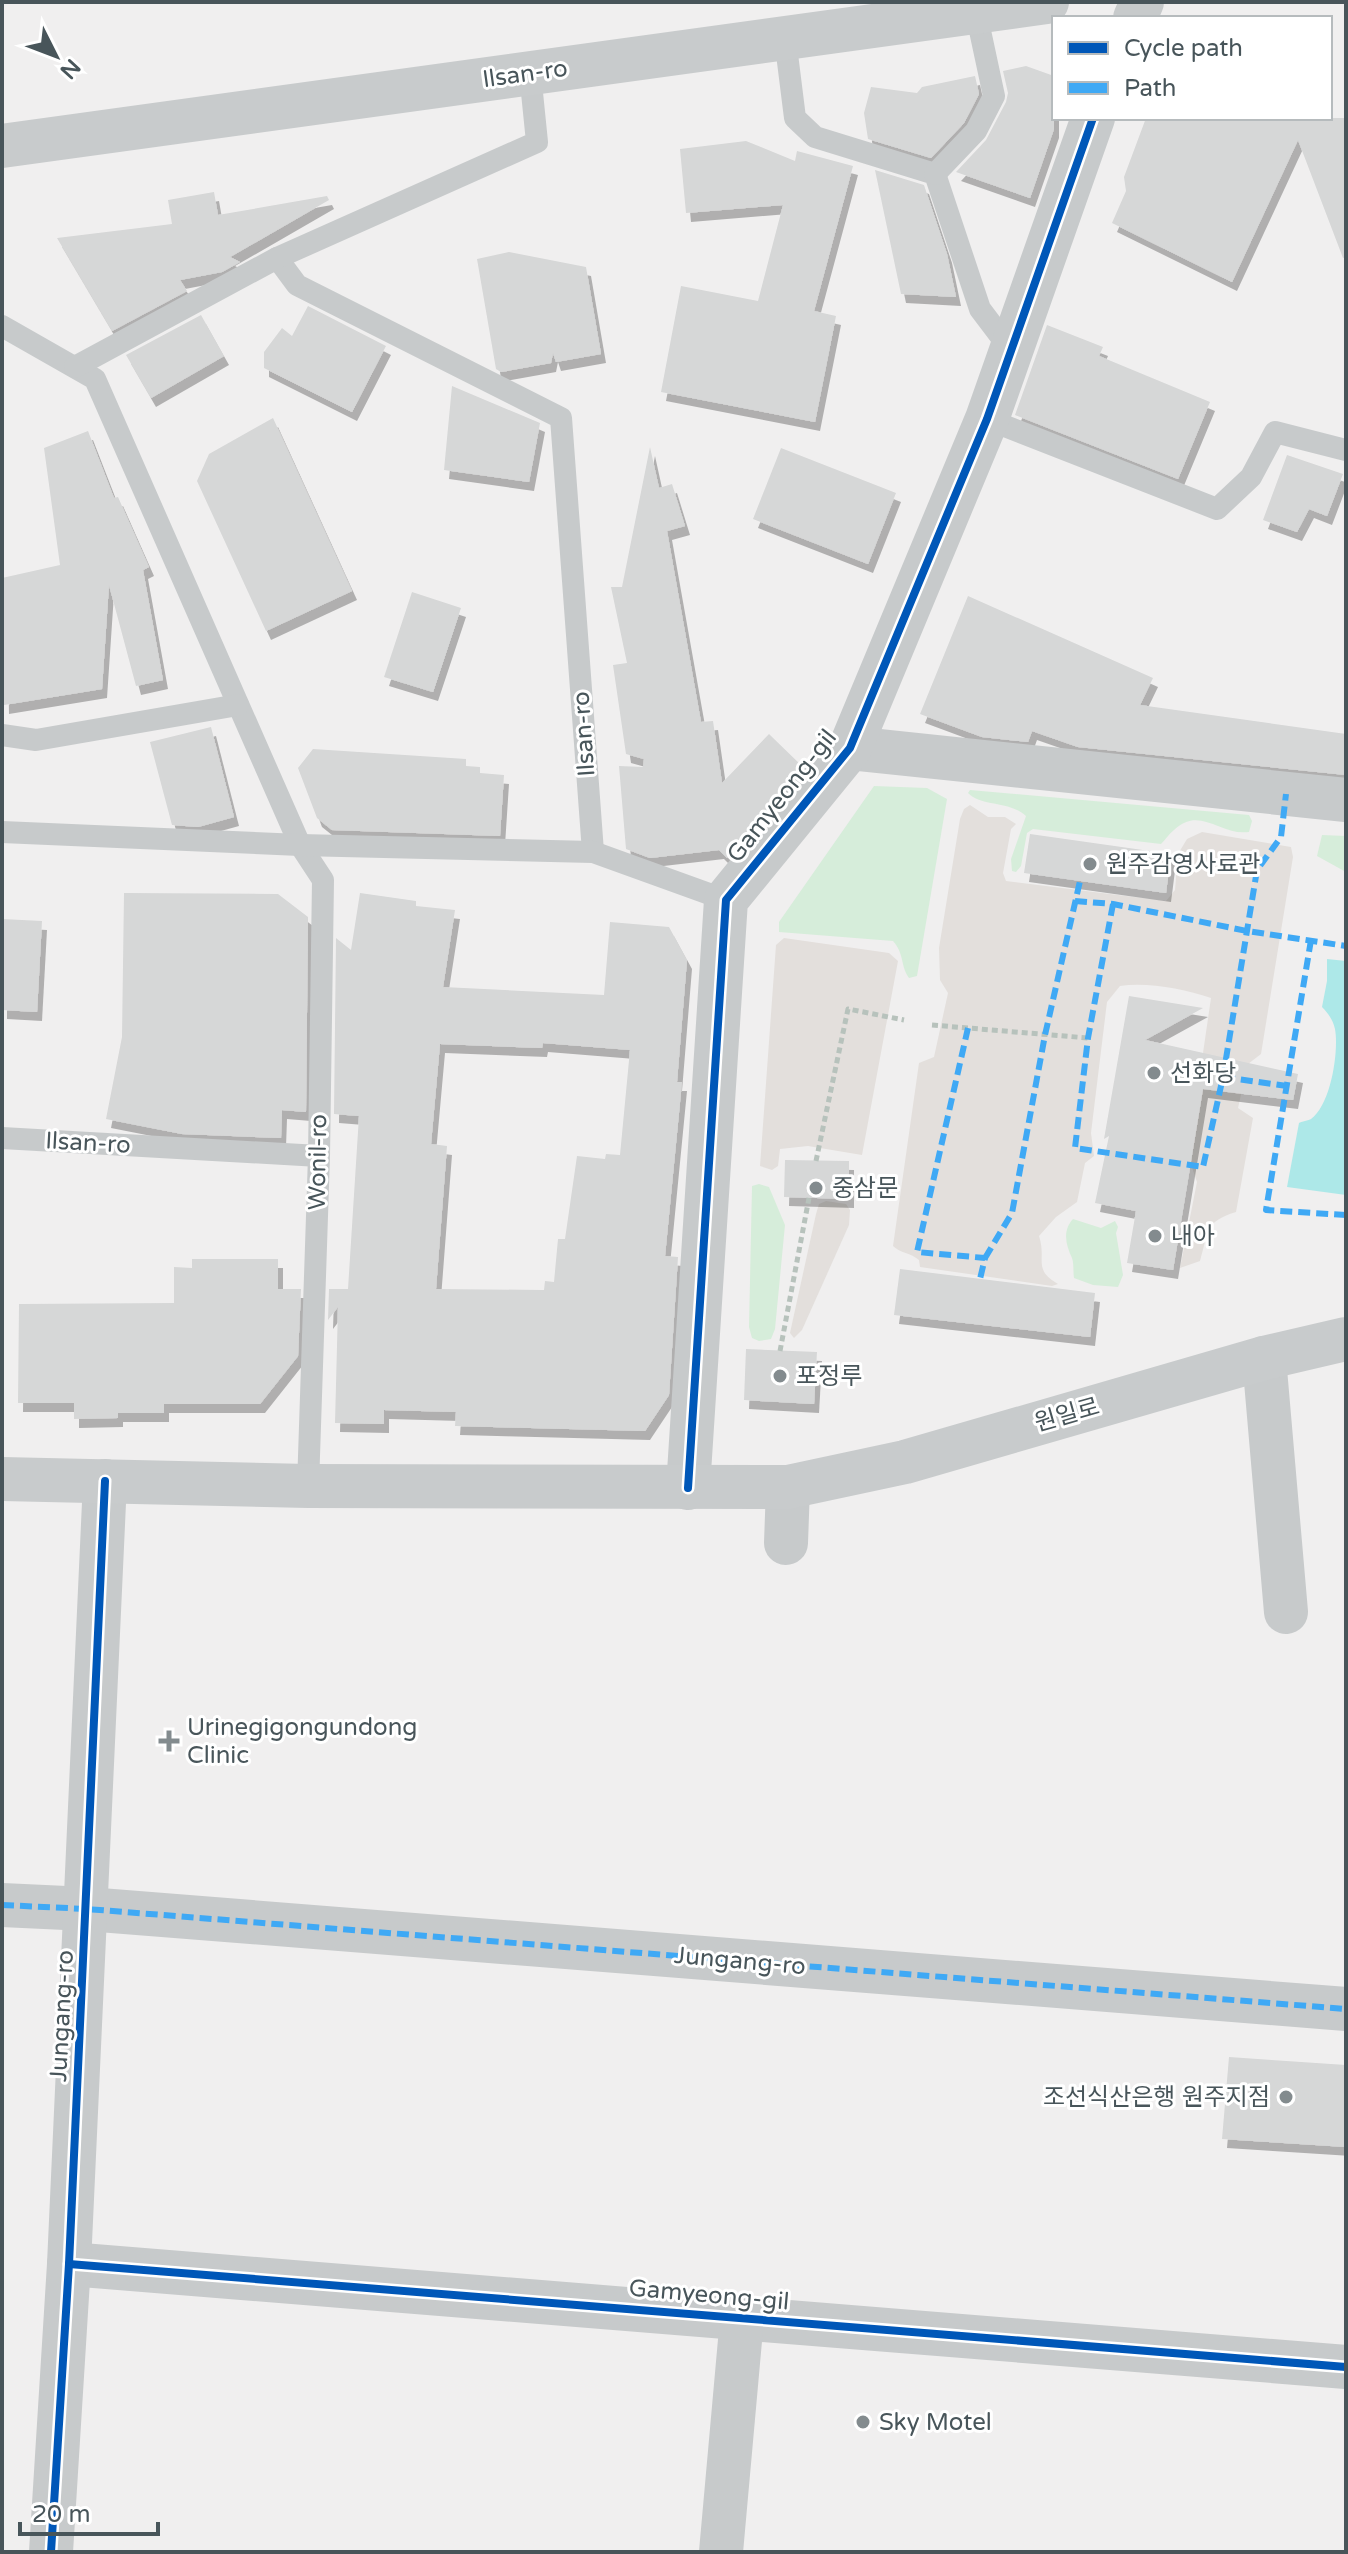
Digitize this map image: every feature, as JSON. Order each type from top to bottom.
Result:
[{"type":"main road","name":"Ilsan-ro","points":[[2,146],[1047,2]]},
{"type":"main road","name":"원일로","points":[[788,1487],[905,1462],[1264,1358],[1346,1339]]},
{"type":"main road","points":[[2,1479],[308,1486],[788,1487]]},
{"type":"street","name":"Gamyeong-gil","points":[[726,900],[850,748],[987,419],[1092,120]]},
{"type":"street","points":[[850,748],[1346,800]]},
{"type":"street","points":[[688,1488],[726,900]]},
{"type":"street","points":[[1264,1358],[1286,1612]]},
{"type":"street","name":"Jungang-ro","points":[[51,2552],[87,1909],[105,1481]]},
{"type":"street","points":[[786,1543],[788,1487]]},
{"type":"street","name":"Jungang-ro","points":[[2,1905],[87,1909],[1346,2009]]},
{"type":"street","name":"Gamyeong-gil","points":[[69,2264],[1346,2367]]},
{"type":"street","name":"Gamyeong-gil","points":[[721,2552],[742,2318]]},
{"type":"lane","points":[[935,174],[976,131],[994,96],[976,12]]},
{"type":"lane","points":[[785,38],[795,118],[815,137],[935,174]]},
{"type":"lane","points":[[75,367],[277,258],[537,142],[530,73]]},
{"type":"lane","points":[[935,174],[980,309],[1011,350]]},
{"type":"lane","name":"Ilsan-ro","points":[[277,258],[297,285],[561,418],[593,852]]},
{"type":"lane","points":[[2,326],[95,379],[300,845]]},
{"type":"lane","points":[[987,419],[1217,509],[1251,477],[1275,432],[1346,450]]},
{"type":"lane","points":[[2,735],[36,740],[238,705]]},
{"type":"lane","points":[[2,832],[300,845],[593,852],[726,900]]},
{"type":"lane","name":"Wonil-ro","points":[[300,845],[323,880],[319,1156],[308,1486]]},
{"type":"lane","name":"Ilsan-ro","points":[[2,1138],[319,1156]]},
{"type":"path","points":[[816,1161],[848,1009],[904,1020]]},
{"type":"path","points":[[932,1025],[1088,1038]]},
{"type":"path","points":[[780,1351],[809,1198]]},
{"type":"green space","points":[[874,786],[927,788],[947,799],[917,976],[909,978],[893,941],[779,932],[779,922]]},
{"type":"green space","points":[[970,790],[1249,815],[1252,821],[1249,832],[1239,832],[1193,820],[1183,823],[1161,844],[1033,829],[1027,833],[1021,866],[1016,872],[1012,871],[1011,859],[1026,816],[1011,808],[973,797],[968,793]]},
{"type":"green space","points":[[1322,835],[1346,836],[1346,872],[1317,856]]},
{"type":"green space","points":[[759,1184],[769,1187],[785,1225],[775,1329],[771,1339],[759,1341],[752,1338],[749,1327],[752,1186]]},
{"type":"green space","points":[[1073,1219],[1101,1228],[1115,1221],[1123,1275],[1118,1287],[1093,1285],[1074,1278],[1073,1260],[1066,1238],[1067,1228]]},
{"type":"sand","points":[[970,805],[988,817],[1005,817],[1016,824],[1011,829],[1003,873],[1006,881],[1166,901],[1175,890],[1178,854],[1187,839],[1202,832],[1291,847],[1293,857],[1261,1054],[1248,1064],[1238,1108],[1253,1118],[1236,1212],[1218,1220],[1209,1229],[1200,1261],[1180,1268],[1197,1182],[1188,1156],[1211,998],[1177,989],[1142,985],[1120,986],[1107,1002],[1091,1133],[1094,1156],[1085,1163],[1077,1202],[1056,1217],[1039,1236],[1043,1269],[1058,1284],[1052,1286],[920,1267],[919,1260],[893,1246],[919,1063],[934,1057],[948,993],[940,980],[939,948],[960,819],[964,809]]},
{"type":"sand","points":[[784,938],[889,953],[898,961],[862,1155],[808,1146],[780,1149],[778,1166],[772,1170],[760,1166],[776,945]]},
{"type":"sand","points":[[826,1201],[846,1204],[850,1210],[849,1225],[802,1330],[794,1338],[790,1333],[816,1214],[819,1204]]},
{"type":"water","points":[[1327,959],[1346,961],[1346,1195],[1287,1187],[1299,1123],[1311,1119],[1324,1102],[1334,1063],[1335,1029],[1322,1007]]},
{"type":"building","points":[[1026,66],[1052,75],[1054,129],[1030,198],[956,172],[986,140],[1006,102],[1008,93],[1003,71]]},
{"type":"building","points":[[975,76],[979,94],[964,123],[931,158],[868,139],[864,113],[871,87],[917,93],[922,87]]},
{"type":"building","points":[[1346,118],[1346,257],[1343,258],[1298,140],[1232,282],[1112,223],[1126,191],[1124,177],[1145,120]]},
{"type":"building","points":[[746,141],[795,161],[797,151],[853,166],[814,311],[836,316],[815,422],[661,392],[681,286],[758,301],[783,205],[686,213],[680,149]]},
{"type":"building","points":[[875,170],[924,185],[947,254],[956,297],[901,294]]},
{"type":"building","points":[[214,192],[218,215],[327,196],[329,200],[230,257],[240,262],[222,272],[180,280],[187,291],[112,331],[57,238],[172,224],[168,200]]},
{"type":"building","points":[[509,252],[586,267],[601,354],[556,362],[553,353],[551,363],[501,372],[496,369],[477,259]]},
{"type":"building","points":[[308,306],[386,346],[352,412],[264,368],[264,352],[282,328],[292,336]]},
{"type":"building","points":[[201,315],[224,356],[151,398],[126,355]]},
{"type":"building","points":[[1047,325],[1103,347],[1099,356],[1210,402],[1178,479],[1015,415]]},
{"type":"building","points":[[452,386],[540,423],[529,482],[444,470]]},
{"type":"building","points":[[273,418],[352,591],[266,631],[197,481],[209,454]]},
{"type":"building","points":[[88,431],[114,498],[118,497],[149,567],[143,570],[163,680],[136,686],[109,585],[102,689],[4,705],[2,578],[60,565],[44,448]]},
{"type":"building","points":[[650,447],[659,488],[672,484],[685,526],[667,531],[701,722],[713,721],[722,783],[769,734],[803,767],[727,858],[719,850],[650,858],[626,849],[619,766],[643,767],[644,759],[626,754],[613,665],[627,663],[611,587],[622,587]]},
{"type":"building","points":[[781,448],[896,493],[868,564],[753,519]]},
{"type":"building","points":[[1287,455],[1343,474],[1327,516],[1309,509],[1297,532],[1263,520]]},
{"type":"building","points":[[412,592],[461,608],[433,692],[384,677]]},
{"type":"building","points":[[968,596],[1153,678],[1140,705],[1346,734],[1346,775],[1078,747],[1032,731],[1028,742],[982,737],[920,714]]},
{"type":"building","points":[[211,727],[234,817],[198,827],[172,825],[150,742]]},
{"type":"building","points":[[313,749],[466,759],[466,766],[480,767],[480,773],[504,775],[500,836],[332,830],[317,818],[298,768]]},
{"type":"building","points":[[1030,834],[1171,854],[1166,893],[1024,873]]},
{"type":"building","points":[[124,893],[278,894],[308,917],[306,1112],[282,1110],[281,1138],[182,1134],[106,1119],[122,1037]]},
{"type":"building","points":[[360,893],[416,901],[416,906],[455,910],[443,987],[604,995],[610,922],[669,927],[687,960],[677,1082],[682,1082],[665,1256],[678,1257],[669,1395],[645,1431],[455,1426],[456,1412],[384,1410],[384,1424],[335,1423],[338,1307],[328,1320],[329,1289],[348,1289],[359,1116],[334,1114],[336,938],[351,950]],"holes":[[[543,1043],[630,1050],[620,1155],[606,1154],[605,1159],[577,1156],[565,1239],[558,1239],[554,1282],[545,1281],[544,1290],[436,1289],[447,1146],[431,1144],[440,1044],[542,1048]]]},
{"type":"building","points":[[2,919],[42,921],[37,1012],[2,1010]]},
{"type":"building","points":[[1129,996],[1203,1008],[1145,1040],[1298,1074],[1293,1100],[1203,1089],[1173,1270],[1127,1263],[1136,1211],[1095,1203],[1109,1136],[1104,1139]]},
{"type":"building","name":"중삼문","points":[[785,1160],[849,1161],[849,1199],[784,1197]]},
{"type":"building","points":[[192,1259],[278,1259],[278,1289],[301,1289],[298,1356],[260,1404],[164,1404],[164,1413],[118,1413],[118,1418],[74,1419],[74,1403],[18,1403],[19,1304],[174,1303],[174,1267],[192,1268]]},
{"type":"building","points":[[900,1269],[1095,1293],[1090,1337],[894,1315]]},
{"type":"building","name":"포정루","points":[[746,1349],[817,1352],[814,1404],[744,1400]]},
{"type":"building","points":[[1229,2057],[1346,2065],[1346,2147],[1222,2139]]},
{"type":"marked path","points":[[1113,904],[1088,1038],[1075,1148],[1203,1167],[1223,1077],[1257,870],[1281,837],[1286,794]]},
{"type":"marked path","points":[[985,1258],[1012,1213],[1045,1035],[1080,881]]},
{"type":"marked path","points":[[1075,901],[1113,904],[1247,931],[1346,946]]},
{"type":"marked path","points":[[1311,940],[1266,1210],[1346,1215]]},
{"type":"marked path","points":[[968,1028],[917,1252],[985,1258],[980,1279]]},
{"type":"marked path","points":[[1223,1077],[1287,1086]]},
{"type":"marked path","points":[[2,1905],[87,1909],[1346,2009]]},
{"type":"cycle path","points":[[688,1488],[726,900],[850,748],[987,419],[1092,120]]},
{"type":"cycle path","points":[[51,2552],[69,2264],[105,1481]]},
{"type":"cycle path","points":[[69,2264],[1346,2367]]},
{"type":"place","name":"원주감영사료관","points":[[1090,864]]},
{"type":"place","name":"선화당","points":[[1154,1073]]},
{"type":"place","name":"중삼문","points":[[816,1188]]},
{"type":"place","name":"내아","points":[[1155,1236]]},
{"type":"place","name":"포정루","points":[[780,1376]]},
{"type":"place","name":"Urinegigongundong Clinic","points":[[169,1741]]},
{"type":"place","name":"조선식산은행 원주지점","points":[[1286,2097]]},
{"type":"place","name":"Sky Motel","points":[[863,2422]]}]
